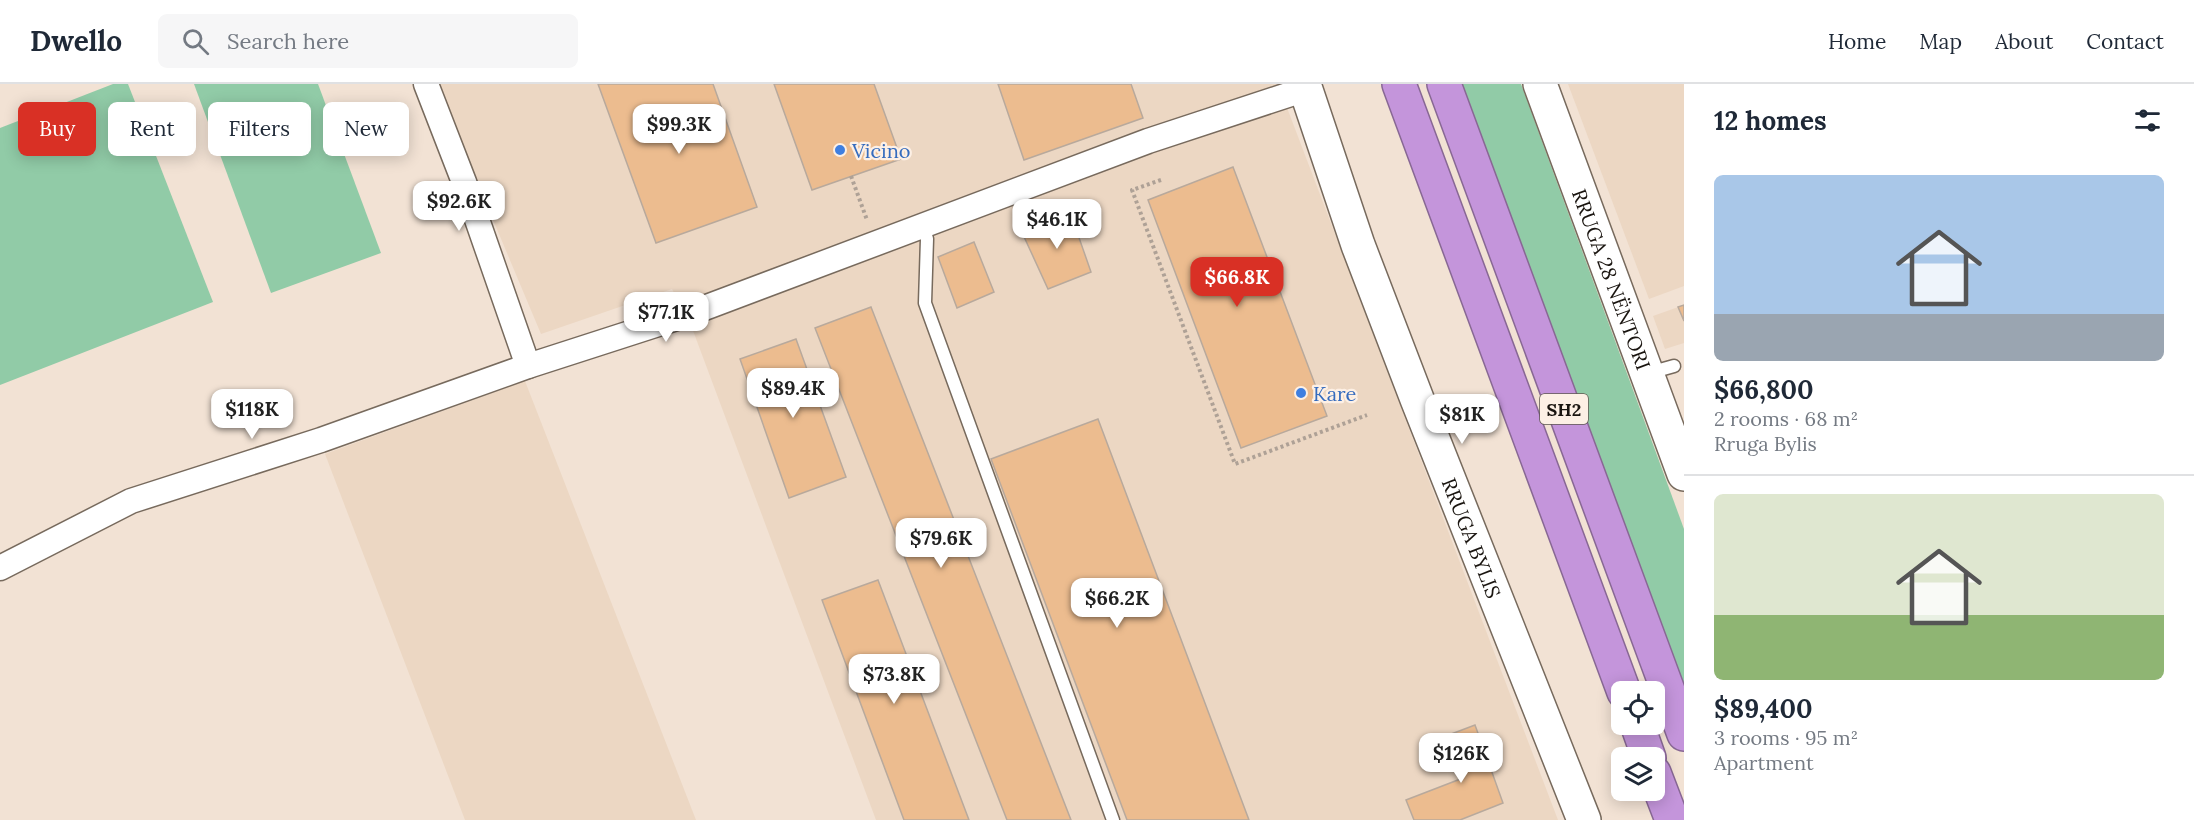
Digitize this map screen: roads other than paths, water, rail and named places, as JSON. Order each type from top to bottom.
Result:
[{"type":"highway","name":"SH2","points":[[1399,84],[1620,681]]},
{"type":"highway","name":"SH2","points":[[1444,84],[1684,734]]},
{"type":"highway","points":[[1665,801],[1672,820]]},
{"type":"main road","name":"RRUGA 28 NËNTORI","points":[[1540,84],[1660,370],[1684,474]]},
{"type":"main road","name":"RRUGA BYLIS","points":[[1305,86],[1358,245],[1584,820]]},
{"type":"street","points":[[426,84],[464,182],[528,366]]},
{"type":"street","points":[[0,568],[131,501],[321,440],[528,366],[694,312],[1148,141],[1305,86]]},
{"type":"lane","points":[[923,225],[927,238],[925,303],[1113,820]]},
{"type":"place","name":"Vicino","points":[[840,150]]},
{"type":"place","name":"Kare","points":[[1301,393]]}]
